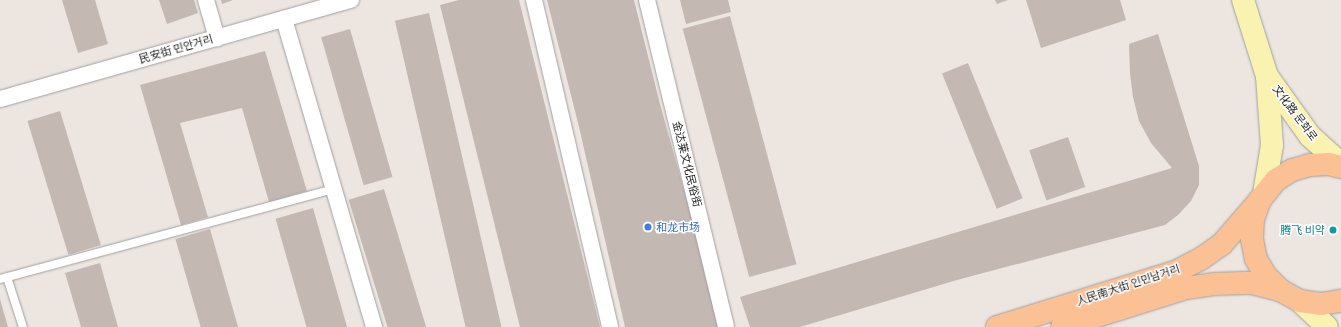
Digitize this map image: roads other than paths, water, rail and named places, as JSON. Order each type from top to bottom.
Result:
[{"type":"main road","name":"文化路 문화로","points":[[1243,0],[1267,76],[1272,145],[1262,197]]},
{"type":"main road","name":"文化路 문화로","points":[[1267,76],[1310,136],[1341,164]]},
{"type":"main road","name":"人民南大街 인민남거리","points":[[997,327],[1175,272],[1202,258],[1222,244],[1276,180],[1292,170],[1310,165],[1329,164],[1341,167]]},
{"type":"main road","points":[[1262,197],[1253,219],[1252,239],[1254,252],[1266,276],[1280,290],[1300,301],[1327,327]]},
{"type":"main road","name":"人民南大街 인민남거리","points":[[1062,327],[1186,288],[1214,284],[1252,283],[1280,290]]},
{"type":"main road","points":[[1300,301],[1322,304],[1341,301]]},
{"type":"street","points":[[206,0],[218,38]]},
{"type":"street","name":"民安街 민안거리","points":[[0,99],[352,0]]},
{"type":"street","points":[[534,0],[610,327]]},
{"type":"street","name":"金达莱文化民俗街","points":[[647,0],[726,327]]},
{"type":"street","points":[[284,19],[374,327]]},
{"type":"lane","points":[[23,327],[4,278],[334,189]]},
{"type":"place","name":"和龙市场","points":[[648,227]]},
{"type":"place","name":"腾飞 비약","points":[[1333,230]]}]
